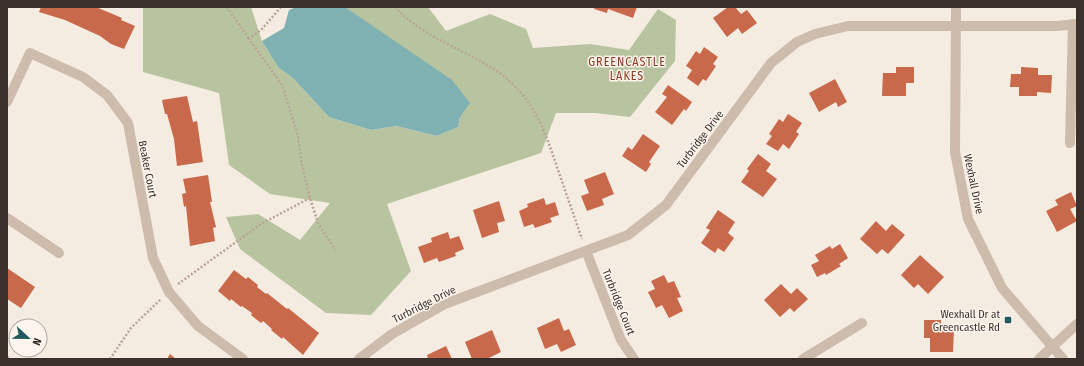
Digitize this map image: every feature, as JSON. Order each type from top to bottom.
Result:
[{"type":"street","name":"Wexhall Drive","points":[[956,7],[954,152],[968,219],[1002,288],[1064,359]]},
{"type":"street","name":"Turbridge Drive","points":[[360,359],[392,334],[445,304],[628,235],[666,205],[771,63],[797,42],[815,34],[848,26],[1057,26],[1075,24]]},
{"type":"street","points":[[1070,143],[1075,24]]},
{"type":"street","name":"Beaker Court","points":[[7,102],[30,53],[83,77],[107,95],[128,123],[153,258],[169,292],[198,326],[243,359]]},
{"type":"street","points":[[7,218],[59,253]]},
{"type":"street","name":"Turbridge Court","points":[[586,251],[621,340],[634,359]]},
{"type":"street","points":[[803,359],[862,323]]},
{"type":"street","points":[[1039,359],[1077,324]]},
{"type":"path","points":[[227,7],[282,85],[298,136],[302,165],[318,223],[335,250]]},
{"type":"path","points":[[249,39],[262,29],[281,7]]},
{"type":"path","points":[[395,7],[408,21],[493,68],[516,86],[532,107],[543,126],[586,251]]},
{"type":"path","points":[[110,359],[131,328],[169,292],[261,224],[310,198]]},
{"type":"path","points":[[7,357],[11,359]]},
{"type":"green space","points":[[143,7],[251,7],[262,41],[278,67],[294,79],[329,117],[371,130],[396,126],[437,136],[458,127],[460,117],[369,24],[345,7],[428,7],[446,31],[490,14],[526,29],[533,48],[590,44],[629,50],[658,9],[676,20],[675,61],[630,117],[595,113],[556,113],[541,153],[387,204],[411,271],[371,315],[326,313],[240,249],[226,217],[258,214],[300,240],[330,203],[270,194],[229,165],[219,93],[143,72]]},
{"type":"water","points":[[296,7],[345,7],[452,80],[470,103],[460,117],[458,127],[437,136],[396,126],[371,130],[329,117],[294,79],[278,67],[262,41],[284,28],[289,10]]},
{"type":"building","points":[[41,7],[96,7],[122,18],[121,20],[135,26],[124,49],[111,44],[100,36],[65,20],[39,12]]},
{"type":"building","points":[[595,7],[637,7],[633,18],[608,9],[607,13],[594,9]]},
{"type":"building","points":[[728,7],[735,7],[741,14],[747,10],[757,23],[742,34],[738,28],[727,37],[713,18]]},
{"type":"building","points":[[704,47],[718,57],[713,64],[716,66],[706,81],[703,79],[698,86],[687,78],[692,70],[686,66],[696,51],[700,54]]},
{"type":"building","points":[[896,67],[914,67],[914,83],[906,83],[906,96],[882,96],[883,73],[896,73]]},
{"type":"building","points":[[1021,67],[1038,68],[1038,75],[1052,75],[1051,93],[1037,92],[1037,96],[1019,96],[1019,87],[1010,87],[1011,74],[1021,74]]},
{"type":"building","points":[[835,79],[847,102],[838,107],[836,102],[819,112],[809,93]]},
{"type":"building","points":[[668,85],[692,102],[686,111],[684,109],[672,125],[655,112],[667,97],[662,94]]},
{"type":"building","points":[[187,96],[193,122],[197,121],[203,162],[177,166],[174,139],[167,114],[165,114],[162,100]]},
{"type":"building","points":[[788,114],[802,123],[796,132],[799,134],[789,149],[783,144],[778,151],[766,144],[772,136],[769,134],[779,119],[783,122]]},
{"type":"building","points":[[643,134],[660,146],[649,162],[651,164],[646,172],[622,156],[628,147],[632,150]]},
{"type":"building","points":[[758,154],[771,164],[766,171],[777,179],[763,197],[741,182],[749,171],[747,169]]},
{"type":"building","points":[[605,172],[614,194],[602,199],[604,205],[587,211],[581,196],[589,193],[584,180]]},
{"type":"building","points":[[208,175],[212,202],[210,202],[216,227],[213,228],[215,241],[190,246],[186,206],[184,207],[182,194],[186,193],[183,179]]},
{"type":"building","points":[[1071,192],[1077,206],[1070,209],[1077,221],[1057,232],[1046,211],[1058,205],[1055,200]]},
{"type":"building","points":[[544,198],[546,205],[555,202],[559,215],[550,218],[552,222],[535,228],[533,224],[524,227],[519,211],[528,207],[527,204]]},
{"type":"building","points":[[499,201],[505,221],[497,223],[499,232],[482,238],[473,210]]},
{"type":"building","points":[[718,210],[735,222],[728,233],[734,238],[724,252],[718,248],[715,253],[701,243],[710,230],[706,228]]},
{"type":"building","points":[[876,221],[886,231],[892,224],[905,235],[888,254],[882,249],[877,254],[860,239]]},
{"type":"building","points":[[448,232],[450,239],[459,236],[464,249],[455,253],[456,256],[439,262],[437,258],[424,263],[418,247],[432,242],[431,238]]},
{"type":"building","points":[[840,244],[848,258],[839,264],[841,266],[826,275],[825,273],[817,277],[811,265],[819,261],[815,255],[830,246],[832,249]]},
{"type":"building","points":[[920,255],[944,277],[928,294],[918,284],[914,288],[901,275]]},
{"type":"building","points":[[7,268],[35,287],[21,308],[7,299]]},
{"type":"building","points":[[234,270],[246,279],[248,277],[258,285],[257,287],[287,309],[288,308],[319,333],[303,355],[283,337],[282,339],[271,330],[272,329],[263,321],[261,323],[251,315],[252,313],[231,299],[230,301],[218,291]]},
{"type":"building","points":[[664,275],[668,283],[674,281],[681,297],[677,298],[683,311],[669,318],[662,305],[656,308],[648,292],[655,289],[651,281]]},
{"type":"building","points":[[781,284],[791,294],[797,288],[808,299],[794,312],[790,308],[780,317],[764,300]]},
{"type":"building","points":[[559,318],[564,331],[569,329],[576,345],[561,352],[557,344],[545,349],[537,328]]},
{"type":"building","points":[[924,320],[941,320],[941,329],[954,329],[953,352],[930,352],[930,338],[924,338]]},
{"type":"building","points":[[492,330],[501,352],[487,359],[472,359],[465,342]]},
{"type":"building","points":[[446,346],[452,359],[428,359],[427,355]]},
{"type":"building","points":[[170,354],[176,359],[167,359]]},
{"type":"place","name":"Wexhall Dr at Greencastle Rd","points":[[1008,320]]},
{"type":"district","name":"GREENCASTLE LAKES","points":[[627,69]]}]
